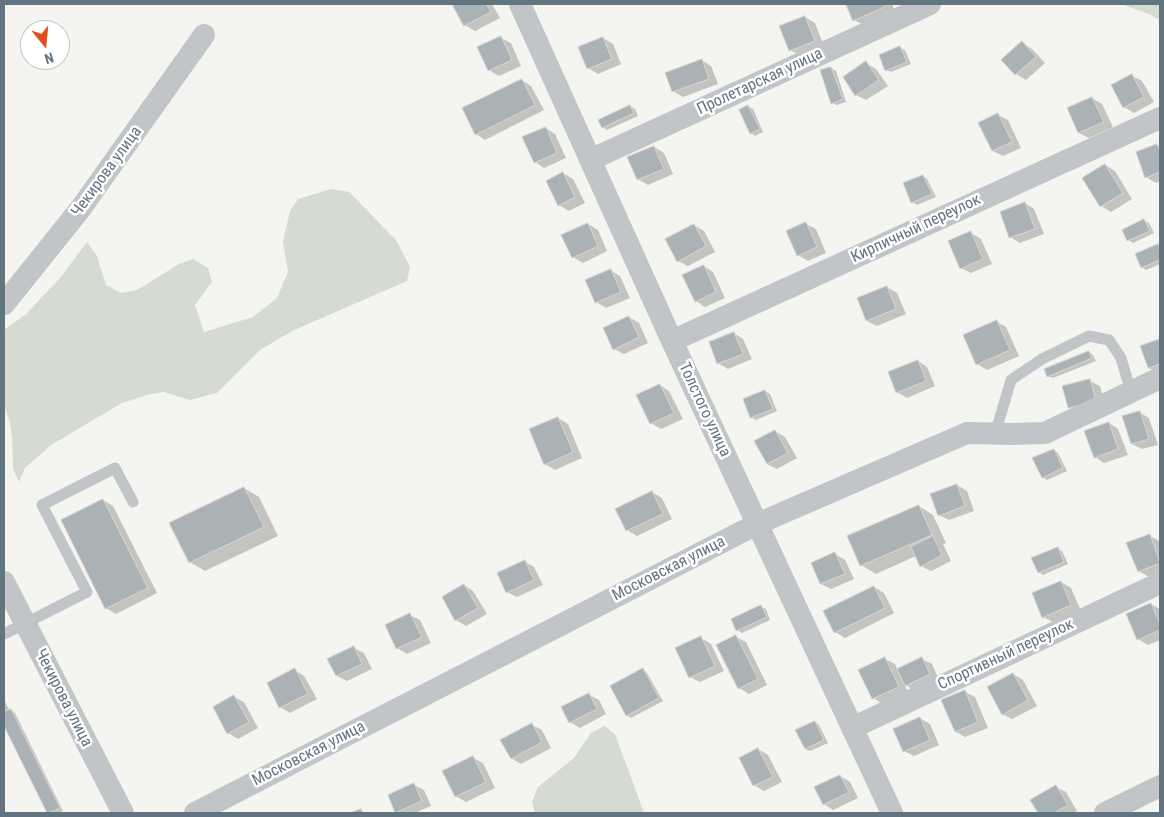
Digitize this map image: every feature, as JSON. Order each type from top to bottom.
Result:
[{"type":"street","name":"Толстого улица","points":[[520,4],[672,341],[892,813]]},
{"type":"street","name":"Пролетарская улица","points":[[590,160],[930,4]]},
{"type":"street","name":"Чекирова улица","points":[[4,304],[82,208],[204,35]]},
{"type":"street","name":"Кирпичный переулок","points":[[672,341],[1160,118]]},
{"type":"street","name":"Московская улица","points":[[194,813],[757,524],[967,433],[1045,433],[1160,378]]},
{"type":"street","name":"Чекирова улица","points":[[4,582],[123,813]]},
{"type":"street","name":"Спортивный переулок","points":[[852,728],[1160,583]]},
{"type":"street","points":[[1104,813],[1160,786]]},
{"type":"lane","points":[[995,434],[1011,380],[1042,359],[1089,336],[1110,340],[1121,358],[1131,392]]},
{"type":"lane","points":[[4,634],[86,592],[42,505],[115,468],[133,502]]},
{"type":"shaded area","points":[[1121,4],[1160,4],[1160,20],[1149,14]]},
{"type":"shaded area","points":[[331,189],[349,192],[396,240],[410,267],[407,281],[292,331],[260,350],[217,393],[190,400],[164,392],[150,394],[122,403],[51,445],[25,468],[19,482],[13,469],[10,423],[4,404],[4,330],[26,314],[60,278],[87,242],[97,256],[106,285],[121,293],[137,290],[179,264],[193,259],[208,268],[212,282],[195,305],[204,332],[253,317],[277,298],[288,272],[283,242],[290,211],[298,199]]},
{"type":"shaded area","points":[[604,726],[615,734],[644,813],[535,813],[532,802],[538,787],[574,758],[591,733]]},
{"type":"building","points":[[452,4],[486,4],[491,12],[464,26]]},
{"type":"building","points":[[846,4],[885,4],[886,6],[853,21]]},
{"type":"building","points":[[805,16],[815,41],[789,51],[779,26]]},
{"type":"building","points":[[501,36],[512,60],[488,71],[477,47]]},
{"type":"building","points":[[603,37],[612,59],[587,69],[578,47]]},
{"type":"building","points":[[1022,41],[1036,57],[1015,75],[1001,60]]},
{"type":"building","points":[[900,46],[907,62],[885,71],[879,55]]},
{"type":"building","points":[[702,59],[709,79],[672,92],[665,73]]},
{"type":"building","points":[[866,61],[879,80],[855,96],[843,77]]},
{"type":"building","points":[[831,67],[843,99],[831,104],[820,70]]},
{"type":"building","points":[[1132,74],[1144,97],[1123,108],[1111,85]]},
{"type":"building","points":[[522,79],[535,105],[475,135],[462,108]]},
{"type":"building","points":[[1092,97],[1104,122],[1078,133],[1067,108]]},
{"type":"building","points":[[630,105],[634,113],[602,128],[598,120]]},
{"type":"building","points":[[748,105],[760,129],[750,134],[739,110]]},
{"type":"building","points":[[998,113],[1012,142],[992,151],[978,123]]},
{"type":"building","points":[[546,127],[557,153],[534,163],[522,137]]},
{"type":"building","points":[[1157,144],[1160,151],[1160,172],[1145,178],[1136,152]]},
{"type":"building","points":[[654,146],[664,169],[637,180],[627,157]]},
{"type":"building","points":[[1105,164],[1123,193],[1100,207],[1082,178]]},
{"type":"building","points":[[563,172],[575,197],[558,206],[546,181]]},
{"type":"building","points":[[923,175],[932,194],[911,203],[903,183]]},
{"type":"building","points":[[1025,202],[1035,229],[1009,238],[1000,212]]},
{"type":"building","points":[[1144,219],[1150,231],[1127,241],[1122,230]]},
{"type":"building","points":[[806,222],[817,247],[797,256],[786,231]]},
{"type":"building","points":[[588,223],[598,246],[572,258],[561,235]]},
{"type":"building","points":[[694,224],[706,246],[677,262],[665,239]]},
{"type":"building","points":[[971,231],[983,259],[960,269],[948,241]]},
{"type":"building","points":[[1158,244],[1160,260],[1141,268],[1135,254]]},
{"type":"building","points":[[704,265],[716,292],[695,302],[682,275]]},
{"type":"building","points":[[611,269],[621,292],[595,303],[585,280]]},
{"type":"building","points":[[887,286],[896,309],[866,321],[857,298]]},
{"type":"building","points":[[629,316],[639,337],[613,350],[603,328]]},
{"type":"building","points":[[997,320],[1010,350],[976,365],[963,335]]},
{"type":"building","points":[[734,332],[743,354],[717,364],[709,342]]},
{"type":"building","points":[[1160,339],[1160,364],[1148,368],[1140,346]]},
{"type":"building","points":[[1089,351],[1092,358],[1047,377],[1044,369]]},
{"type":"building","points":[[918,360],[926,381],[896,393],[888,372]]},
{"type":"building","points":[[1090,379],[1096,401],[1068,408],[1062,386]]},
{"type":"building","points":[[660,384],[674,413],[650,424],[636,395]]},
{"type":"building","points":[[765,390],[773,409],[750,418],[743,399]]},
{"type":"building","points":[[1140,411],[1149,439],[1131,444],[1122,416]]},
{"type":"building","points":[[558,417],[573,452],[544,465],[529,429]]},
{"type":"building","points":[[1109,422],[1118,449],[1094,458],[1084,431]]},
{"type":"building","points":[[775,430],[788,453],[767,464],[754,441]]},
{"type":"building","points":[[1054,449],[1063,468],[1042,478],[1032,458]]},
{"type":"building","points":[[957,484],[965,506],[938,516],[930,494]]},
{"type":"building","points":[[244,487],[264,527],[189,563],[169,523]]},
{"type":"building","points":[[652,491],[663,514],[626,531],[615,509]]},
{"type":"building","points":[[103,499],[148,588],[105,609],[61,520]]},
{"type":"building","points":[[919,505],[932,535],[860,566],[847,536]]},
{"type":"building","points":[[1150,534],[1160,563],[1138,572],[1126,543]]},
{"type":"building","points":[[933,536],[942,555],[920,567],[911,547]]},
{"type":"building","points":[[1058,547],[1064,562],[1038,573],[1031,558]]},
{"type":"building","points":[[835,552],[845,574],[820,584],[811,563]]},
{"type":"building","points":[[525,560],[534,580],[506,593],[497,573]]},
{"type":"building","points":[[1061,581],[1071,605],[1042,618],[1032,593]]},
{"type":"building","points":[[464,584],[478,608],[455,621],[442,597]]},
{"type":"building","points":[[874,586],[885,608],[834,633],[823,611]]},
{"type":"building","points":[[1151,603],[1160,624],[1160,630],[1137,640],[1126,614]]},
{"type":"building","points":[[761,605],[767,617],[736,631],[731,619]]},
{"type":"building","points":[[410,613],[422,637],[396,649],[385,625]]},
{"type":"building","points":[[736,635],[758,679],[738,689],[716,645]]},
{"type":"building","points":[[701,636],[715,666],[689,678],[675,648]]},
{"type":"building","points":[[354,646],[362,664],[336,676],[327,659]]},
{"type":"building","points":[[885,657],[899,687],[872,699],[858,670]]},
{"type":"building","points":[[922,657],[930,674],[905,686],[897,669]]},
{"type":"building","points":[[295,668],[308,694],[279,708],[267,683]]},
{"type":"building","points":[[643,668],[659,698],[626,716],[610,686]]},
{"type":"building","points":[[1013,673],[1028,700],[1002,715],[987,687]]},
{"type":"building","points":[[965,690],[978,722],[955,732],[941,700]]},
{"type":"building","points":[[589,693],[597,709],[569,723],[561,707]]},
{"type":"building","points":[[234,695],[249,722],[227,734],[213,707]]},
{"type":"building","points":[[11,709],[60,808],[49,813],[47,813],[4,726],[4,712]]},
{"type":"building","points":[[920,717],[930,740],[903,752],[893,729]]},
{"type":"building","points":[[815,721],[824,740],[805,749],[795,730]]},
{"type":"building","points":[[532,723],[542,742],[511,759],[500,740]]},
{"type":"building","points":[[758,748],[773,777],[753,786],[739,758]]},
{"type":"building","points":[[473,756],[486,782],[455,797],[442,771]]},
{"type":"building","points":[[840,775],[849,792],[823,805],[814,787]]},
{"type":"building","points":[[414,783],[422,801],[395,813],[388,795]]},
{"type":"building","points":[[1056,785],[1068,805],[1054,813],[1038,813],[1030,800]]},
{"type":"building","points":[[361,809],[363,813],[350,813]]}]
